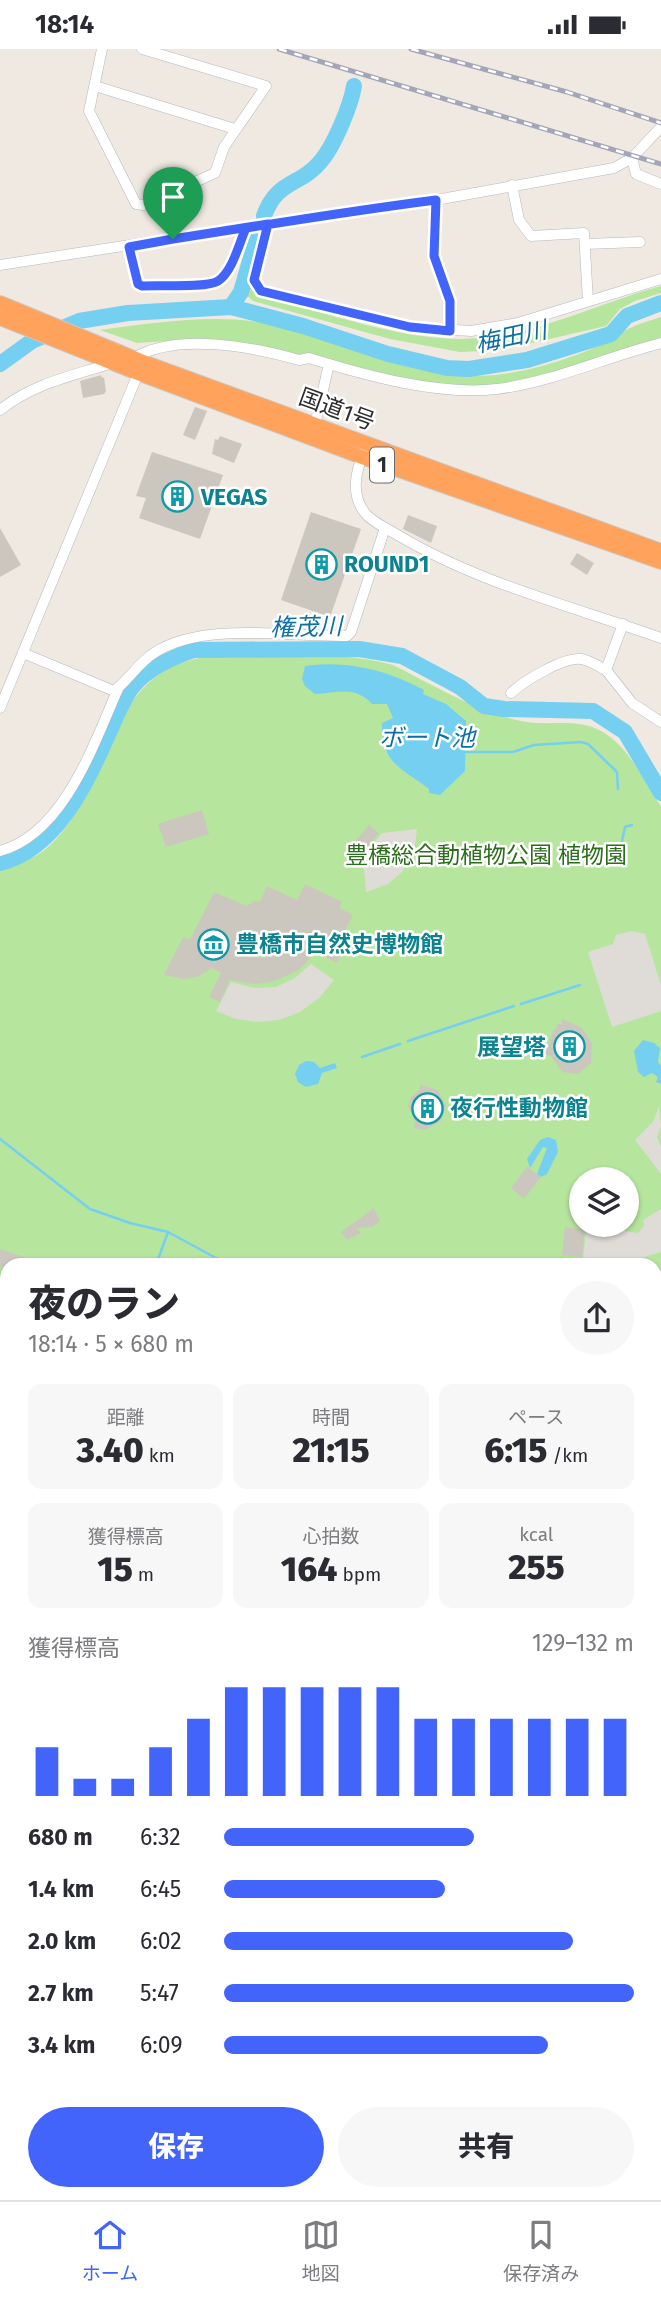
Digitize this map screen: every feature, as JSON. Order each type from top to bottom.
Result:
[{"type":"highway","name":"国道1号","points":[[0,303],[37,317],[126,361],[661,562]]},
{"type":"highway","name":"国道1号","points":[[0,318],[315,425],[364,451],[661,551]]},
{"type":"street","points":[[102,49],[89,111],[136,204],[144,205],[215,173],[224,147],[266,86],[142,49]]},
{"type":"street","points":[[94,86],[235,129]]},
{"type":"street","points":[[0,265],[436,200],[614,168],[632,158],[661,127]]},
{"type":"street","points":[[632,158],[636,174],[661,184]]},
{"type":"street","points":[[512,185],[518,216],[528,233],[535,237],[584,233],[588,302]]},
{"type":"street","points":[[163,196],[173,239]]},
{"type":"street","points":[[436,200],[434,256],[450,301],[450,331]]},
{"type":"street","points":[[268,224],[254,280],[261,291],[410,327],[471,331],[518,323],[661,279]]},
{"type":"street","points":[[129,247],[138,284],[142,286],[206,285],[219,280],[227,270],[246,228]]},
{"type":"street","points":[[585,244],[640,242]]},
{"type":"street","points":[[0,409],[45,383],[166,347],[213,345],[256,350],[299,360],[309,358],[389,378],[462,391],[496,389],[572,371],[661,343]]},
{"type":"street","points":[[0,708],[23,653],[126,361]]},
{"type":"street","points":[[315,425],[329,364]]},
{"type":"street","points":[[364,451],[355,483],[359,503],[366,515],[385,528],[453,565],[661,638]]},
{"type":"street","points":[[0,851],[27,839],[61,806],[118,688],[133,670],[154,653],[197,637],[347,636],[351,632],[385,528]]},
{"type":"street","points":[[606,670],[623,624]]},
{"type":"street","points":[[23,653],[109,690],[118,688]]},
{"type":"street","points":[[511,693],[537,674],[575,659],[587,660],[606,670],[632,703],[661,722]]},
{"type":"green space","points":[[249,284],[256,294],[357,323],[408,334],[460,339],[537,327],[661,286],[661,293],[620,309],[606,326],[501,350],[460,352],[390,339],[253,301],[244,293]]},
{"type":"green space","points":[[661,317],[661,339],[523,383],[460,391],[371,373],[268,347],[181,340],[137,343],[100,330],[185,320],[249,321],[295,330],[397,363],[448,374],[475,376],[519,371],[562,360],[594,348],[634,326]]},
{"type":"green space","name":"豊橋総合動植物公園 植物園","points":[[221,656],[351,657],[393,665],[456,697],[504,717],[531,723],[572,723],[592,727],[620,746],[661,806],[661,1258],[0,1258],[0,869],[43,851],[70,821],[132,702],[154,679],[182,663]]},
{"type":"shaded area","points":[[417,829],[414,852],[402,872],[388,884],[366,892],[363,857],[382,833]]},
{"type":"shaded area","points":[[632,931],[645,934],[661,985],[661,1011],[612,1027],[588,952],[613,944],[616,935]]},
{"type":"shaded area","points":[[311,964],[334,980],[319,998],[300,1012],[279,1020],[257,1022],[236,1019],[216,1011],[231,982],[254,988],[276,987],[295,978]]},
{"type":"shaded area","points":[[659,1106],[661,1126],[657,1137],[661,1147],[661,1174],[635,1140],[653,1122]]},
{"type":"shaded area","points":[[661,1209],[661,1252],[641,1258],[583,1258],[586,1237],[639,1237],[639,1232],[644,1226],[643,1220]]},
{"type":"water","name":"ボート池","points":[[336,664],[381,672],[410,683],[424,690],[423,694],[446,704],[466,721],[465,771],[440,795],[429,793],[429,789],[401,769],[389,756],[382,723],[393,718],[387,704],[372,704],[352,692],[315,694],[305,686],[302,679],[305,666]]},
{"type":"water","points":[[643,1040],[660,1048],[658,1062],[661,1066],[661,1084],[656,1082],[658,1077],[652,1073],[644,1077],[638,1072],[634,1051]]},
{"type":"water","points":[[306,1061],[314,1062],[320,1068],[335,1063],[337,1068],[322,1073],[318,1084],[306,1087],[298,1082],[295,1074],[299,1065]]},
{"type":"water","points":[[548,1137],[556,1140],[558,1152],[547,1174],[541,1177],[537,1174],[547,1148],[543,1147],[530,1168],[527,1159],[540,1140]]},
{"type":"building","points":[[101,375],[104,377],[104,394],[83,398],[80,381]]},
{"type":"building","points":[[195,407],[207,411],[195,440],[183,435]]},
{"type":"building","points":[[220,436],[242,444],[234,463],[212,454],[215,439],[218,440]]},
{"type":"building","name":"VEGAS","points":[[152,452],[223,475],[200,539],[139,518],[146,498],[136,496]]},
{"type":"building","name":"ROUND1","points":[[311,512],[361,529],[330,617],[281,600]]},
{"type":"building","points":[[408,515],[437,526],[431,543],[403,529]]},
{"type":"building","points":[[0,528],[21,565],[0,577]]},
{"type":"building","points":[[577,553],[594,563],[587,575],[570,564]]},
{"type":"building","points":[[202,810],[209,834],[166,847],[158,824]]},
{"type":"building","points":[[369,825],[379,833],[361,856],[350,848]]},
{"type":"building","name":"豊橋市自然史博物館","points":[[305,884],[342,902],[339,908],[353,915],[335,949],[342,952],[337,963],[316,952],[299,970],[272,982],[254,984],[230,980],[220,1002],[209,997],[221,973],[212,968],[197,977],[184,979],[164,975],[183,937],[190,940],[214,892],[247,906],[254,901],[260,902],[267,886],[297,900]],"holes":[[[267,931],[291,939],[279,951],[263,958],[241,954],[249,940],[259,940]]]},
{"type":"building","name":"展望塔","points":[[562,1019],[582,1028],[592,1044],[591,1063],[578,1074],[562,1072],[551,1056],[545,1054],[553,1031],[557,1024],[562,1024]]},
{"type":"building","name":"夜行性動物館","points":[[420,1085],[438,1090],[446,1106],[441,1121],[425,1130],[414,1128],[415,1120],[408,1106],[411,1097],[419,1091]]},
{"type":"building","points":[[571,1099],[581,1100],[584,1108],[562,1115],[558,1103]]},
{"type":"building","points":[[527,1167],[541,1177],[524,1199],[511,1188]]},
{"type":"building","points":[[374,1208],[380,1221],[372,1227],[357,1228],[361,1233],[347,1240],[341,1232]]},
{"type":"building","points":[[565,1227],[569,1228],[569,1237],[584,1237],[582,1257],[562,1255]]},
{"type":"building","points":[[0,1249],[26,1258],[0,1258]]},
{"type":"waterway","points":[[264,216],[276,195],[313,169],[326,154],[341,125],[354,86]]},
{"type":"waterway","points":[[231,307],[241,292],[259,230]]},
{"type":"waterway","name":"梅田川","points":[[0,364],[32,341],[79,321],[128,313],[231,307],[303,326],[388,354],[447,368],[469,369],[527,360],[611,334],[627,316],[661,303]]},
{"type":"waterway","name":"権茂川","points":[[0,863],[20,856],[37,844],[53,830],[66,813],[89,775],[122,703],[134,685],[162,664],[194,650],[359,649],[402,656],[460,687],[484,706],[593,711],[625,732],[661,793]]},
{"type":"waterway","points":[[465,752],[513,752],[534,745],[581,742],[588,744],[617,772],[618,789]]},
{"type":"waterway","points":[[622,841],[625,827],[632,825]]},
{"type":"waterway","points":[[521,1004],[580,985]]},
{"type":"waterway","points":[[408,1041],[514,1006]]},
{"type":"waterway","points":[[362,1057],[400,1044]]},
{"type":"waterway","points":[[0,1139],[90,1209],[130,1223],[168,1232],[216,1258]]},
{"type":"waterway","points":[[159,1258],[168,1232]]},
{"type":"railway","points":[[279,49],[661,164]]},
{"type":"railway","points":[[411,49],[567,92],[661,123]]},
{"type":"place","name":"VEGAS","points":[[178,497]]},
{"type":"place","name":"ROUND1","points":[[321,564]]},
{"type":"place","name":"豊橋市自然史博物館","points":[[213,944]]},
{"type":"place","name":"展望塔","points":[[569,1047]]},
{"type":"place","name":"夜行性動物館","points":[[427,1108]]},
{"type":"route","points":[[173,239],[129,247],[138,284],[206,285],[219,280],[235,255],[246,228],[268,224],[343,212],[436,200],[434,256],[450,301],[450,331],[410,327],[261,291],[254,280],[268,224],[173,239]]}]
